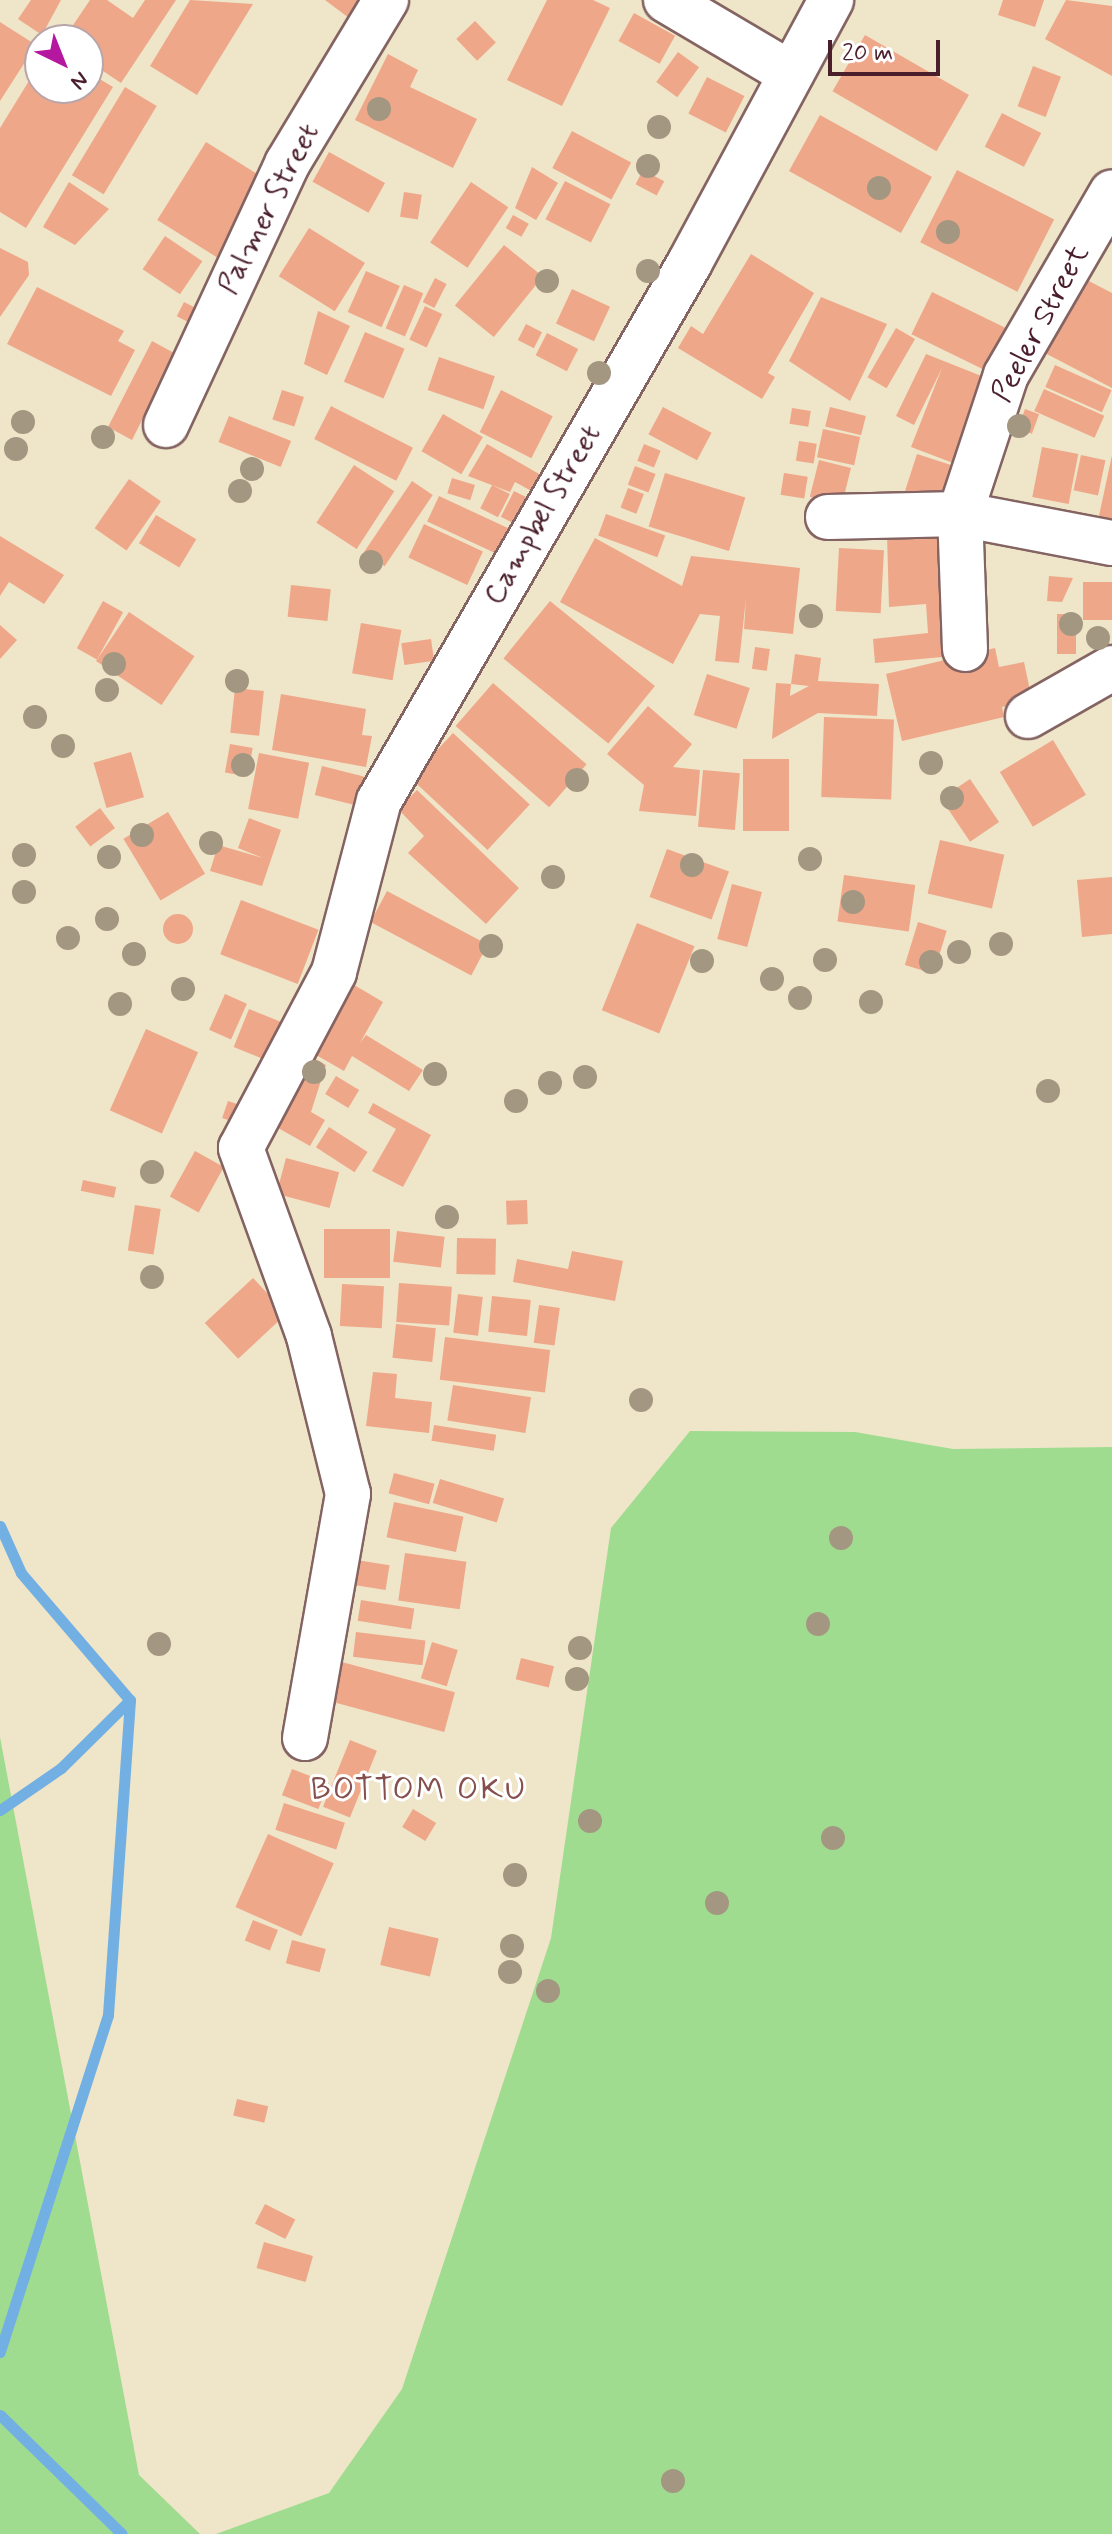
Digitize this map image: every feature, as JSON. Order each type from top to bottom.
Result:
[{"type":"street","name":"Palmer Street","points":[[166,425],[287,164],[386,0]]},
{"type":"street","points":[[666,0],[791,74]]},
{"type":"street","name":"Campbel Street","points":[[305,1738],[348,1494],[309,1336],[241,1148],[334,972],[379,801],[831,0]]},
{"type":"street","name":"Peeler Street","points":[[965,649],[960,514],[1006,375],[1112,192]]},
{"type":"street","points":[[828,517],[960,514],[1112,543]]},
{"type":"street","points":[[1028,716],[1112,668]]},
{"type":"green space","points":[[690,1431],[855,1432],[953,1449],[1112,1447],[1112,2534],[216,2534],[329,2493],[402,2389],[551,1938],[611,1528]]},
{"type":"green space","points":[[0,1737],[139,2475],[200,2534],[0,2534]]},
{"type":"building","points":[[31,0],[61,0],[48,24],[26,24],[18,19]]},
{"type":"building","points":[[90,0],[107,0],[133,18],[145,0],[176,0],[121,83],[104,72],[104,24],[74,24]]},
{"type":"building","points":[[190,0],[253,4],[197,95],[150,66]]},
{"type":"building","points":[[325,0],[370,0],[353,21]]},
{"type":"building","points":[[547,0],[593,0],[610,8],[562,106],[507,80]]},
{"type":"building","points":[[1003,0],[1044,0],[1035,27],[998,15]]},
{"type":"building","points":[[1066,0],[1112,6],[1112,76],[1045,39]]},
{"type":"building","points":[[634,13],[675,36],[660,64],[618,41]]},
{"type":"building","points":[[475,21],[496,43],[477,61],[456,39]]},
{"type":"building","points":[[0,22],[24,37],[24,64],[0,101]]},
{"type":"building","points":[[865,35],[969,95],[936,151],[832,91]]},
{"type":"building","points":[[678,52],[699,67],[677,97],[656,82]]},
{"type":"building","points":[[388,54],[418,70],[410,87],[477,119],[453,168],[355,120]]},
{"type":"building","points":[[1033,66],[1061,77],[1046,117],[1018,106]]},
{"type":"building","points":[[707,77],[744,96],[726,133],[688,114]]},
{"type":"building","points":[[104,82],[113,87],[104,102]]},
{"type":"building","points":[[125,87],[157,106],[104,194],[72,175]]},
{"type":"building","points":[[24,89],[24,104],[103,104],[26,228],[0,212],[0,128]]},
{"type":"building","points":[[1002,113],[1041,133],[1024,167],[985,147]]},
{"type":"building","points":[[820,115],[932,177],[901,233],[789,171]]},
{"type":"building","points":[[572,131],[631,162],[611,200],[552,168]]},
{"type":"building","points":[[206,142],[268,181],[219,259],[157,220]]},
{"type":"building","points":[[329,152],[385,183],[368,213],[313,182]]},
{"type":"building","points":[[532,167],[558,183],[536,220],[515,208]]},
{"type":"building","points":[[643,170],[664,181],[657,195],[635,184]]},
{"type":"building","points":[[957,170],[1054,219],[1017,292],[920,242]]},
{"type":"building","points":[[565,181],[610,204],[591,242],[545,219]]},
{"type":"building","points":[[69,182],[109,209],[75,245],[43,227]]},
{"type":"building","points":[[471,182],[508,207],[467,268],[430,243]]},
{"type":"building","points":[[404,192],[422,195],[418,220],[400,217]]},
{"type":"building","points":[[513,215],[529,224],[521,237],[506,228]]},
{"type":"building","points":[[309,228],[365,263],[335,311],[279,276]]},
{"type":"building","points":[[165,236],[202,261],[180,294],[143,269]]},
{"type":"building","points":[[504,245],[543,276],[494,337],[455,306]]},
{"type":"building","points":[[0,248],[28,262],[29,275],[0,317]]},
{"type":"building","points":[[751,254],[814,293],[768,373],[775,377],[762,399],[678,348],[691,326],[703,334]]},
{"type":"building","points":[[366,271],[400,286],[381,327],[348,312]]},
{"type":"building","points":[[1081,277],[1112,293],[1112,388],[1043,352]]},
{"type":"building","points":[[435,278],[447,284],[434,308],[423,302]]},
{"type":"building","points":[[404,285],[423,293],[405,336],[386,328]]},
{"type":"building","points":[[37,287],[124,331],[118,341],[135,350],[111,396],[7,344]]},
{"type":"building","points":[[572,289],[610,307],[594,341],[556,323]]},
{"type":"building","points":[[932,292],[1009,330],[989,372],[911,334]]},
{"type":"building","points":[[821,297],[887,324],[850,401],[789,361]]},
{"type":"building","points":[[184,302],[198,309],[191,324],[177,316]]},
{"type":"building","points":[[425,306],[442,314],[427,348],[409,340]]},
{"type":"building","points":[[318,311],[350,326],[327,375],[304,364]]},
{"type":"building","points":[[526,324],[542,332],[534,348],[518,340]]},
{"type":"building","points":[[896,328],[915,339],[887,388],[868,377]]},
{"type":"building","points":[[365,332],[405,349],[383,399],[344,382]]},
{"type":"building","points":[[547,333],[578,349],[567,371],[536,355]]},
{"type":"building","points":[[152,341],[176,354],[159,407],[151,402],[132,440],[108,427]]},
{"type":"building","points":[[926,354],[994,381],[961,466],[911,447],[942,368],[914,425],[896,416]]},
{"type":"building","points":[[439,357],[495,376],[483,409],[428,390]]},
{"type":"building","points":[[1055,365],[1112,390],[1102,412],[1045,387]]},
{"type":"building","points":[[1044,389],[1104,416],[1095,438],[1034,411]]},
{"type":"building","points":[[282,390],[304,397],[294,427],[272,419]]},
{"type":"building","points":[[501,390],[553,416],[531,458],[480,432]]},
{"type":"building","points":[[331,406],[413,448],[396,481],[314,439]]},
{"type":"building","points":[[663,407],[712,433],[697,460],[648,434]]},
{"type":"building","points":[[830,407],[866,416],[861,435],[825,426]]},
{"type":"building","points":[[792,408],[811,411],[808,427],[789,424]]},
{"type":"building","points":[[1025,409],[1039,414],[1032,434],[1018,429]]},
{"type":"building","points":[[443,414],[483,437],[461,474],[422,451]]},
{"type":"building","points":[[229,416],[291,441],[281,467],[219,442]]},
{"type":"building","points":[[823,429],[860,437],[854,465],[817,457]]},
{"type":"building","points":[[799,441],[817,444],[814,464],[796,461]]},
{"type":"building","points":[[487,444],[546,478],[537,494],[515,482],[510,492],[468,476]]},
{"type":"building","points":[[644,444],[661,451],[654,467],[637,461]]},
{"type":"building","points":[[1042,447],[1078,454],[1069,504],[1032,497]]},
{"type":"building","points":[[917,454],[963,469],[941,534],[896,520]]},
{"type":"building","points":[[1081,455],[1105,460],[1098,495],[1074,490]]},
{"type":"building","points":[[1112,455],[1112,519],[1099,516]]},
{"type":"building","points":[[819,460],[851,468],[842,505],[810,497]]},
{"type":"building","points":[[354,465],[394,491],[357,549],[316,523]]},
{"type":"building","points":[[635,466],[656,474],[648,493],[628,485]]},
{"type":"building","points":[[665,473],[745,498],[729,551],[649,527]]},
{"type":"building","points":[[784,473],[808,477],[804,498],[781,495]]},
{"type":"building","points":[[452,478],[475,485],[470,500],[447,493]]},
{"type":"building","points":[[129,479],[161,501],[127,551],[95,528]]},
{"type":"building","points":[[412,481],[433,495],[385,566],[364,552]]},
{"type":"building","points":[[492,485],[510,494],[498,517],[480,508]]},
{"type":"building","points":[[628,488],[644,494],[636,514],[620,508]]},
{"type":"building","points":[[514,491],[536,502],[523,528],[501,517]]},
{"type":"building","points":[[439,496],[513,531],[501,556],[427,521]]},
{"type":"building","points":[[606,514],[665,536],[657,557],[598,536]]},
{"type":"building","points":[[156,515],[196,539],[179,567],[139,543]]},
{"type":"building","points":[[424,524],[483,551],[467,585],[408,558]]},
{"type":"building","points":[[887,534],[951,536],[954,656],[875,663],[873,639],[928,633],[926,604],[889,607]]},
{"type":"building","points":[[0,536],[64,575],[44,604],[9,582],[0,596]]},
{"type":"building","points":[[595,538],[682,586],[691,556],[800,568],[793,634],[744,629],[746,598],[739,663],[715,661],[720,616],[700,614],[673,664],[560,602]]},
{"type":"building","points":[[839,548],[884,550],[881,613],[836,611]]},
{"type":"building","points":[[1049,576],[1073,578],[1062,602],[1047,601]]},
{"type":"building","points":[[1083,582],[1112,582],[1112,620],[1083,620]]},
{"type":"building","points":[[291,585],[331,589],[327,621],[288,617]]},
{"type":"building","points":[[103,601],[123,612],[97,659],[77,648]]},
{"type":"building","points":[[550,601],[655,686],[608,743],[503,659]]},
{"type":"building","points":[[129,612],[194,656],[162,705],[96,661]]},
{"type":"building","points":[[1057,614],[1076,614],[1076,654],[1057,654]]},
{"type":"building","points":[[361,623],[401,630],[393,680],[352,673]]},
{"type":"building","points":[[0,625],[17,640],[0,659]]},
{"type":"building","points":[[431,639],[434,661],[404,665],[401,643]]},
{"type":"building","points":[[755,647],[770,649],[767,671],[752,669]]},
{"type":"building","points":[[995,648],[999,667],[1024,662],[1032,700],[1002,707],[1004,717],[902,741],[886,674]]},
{"type":"building","points":[[795,654],[821,658],[818,681],[879,684],[877,716],[818,713],[772,739],[776,683],[791,684]],"holes":[[[791,684],[809,686],[790,696]]]},
{"type":"building","points":[[707,674],[750,688],[737,729],[694,715]]},
{"type":"building","points":[[493,683],[587,764],[549,807],[456,726]]},
{"type":"building","points":[[235,688],[264,691],[259,736],[230,733]]},
{"type":"building","points":[[281,694],[366,709],[362,735],[372,736],[366,767],[272,750]]},
{"type":"building","points":[[648,706],[692,744],[673,767],[700,770],[696,816],[639,811],[644,785],[607,754]]},
{"type":"building","points":[[824,717],[894,719],[891,799],[821,797]]},
{"type":"building","points":[[453,733],[530,805],[488,850],[411,778]]},
{"type":"building","points":[[1053,740],[1086,795],[1033,827],[1000,772]]},
{"type":"building","points":[[230,744],[253,748],[248,777],[225,773]]},
{"type":"building","points":[[131,752],[144,797],[106,808],[94,763]]},
{"type":"building","points":[[259,753],[309,763],[298,819],[248,809]]},
{"type":"building","points":[[743,759],[789,759],[789,831],[743,831]]},
{"type":"building","points":[[322,766],[365,777],[357,806],[315,795]]},
{"type":"building","points":[[703,770],[740,773],[735,830],[698,827]]},
{"type":"building","points":[[970,779],[999,822],[970,842],[941,799]]},
{"type":"building","points":[[417,790],[519,888],[486,924],[408,853],[424,836],[398,809]]},
{"type":"building","points":[[100,808],[115,828],[90,847],[75,827]]},
{"type":"building","points":[[168,812],[205,874],[161,900],[123,839]]},
{"type":"building","points":[[249,818],[281,830],[262,886],[210,871],[218,845],[263,858],[238,848]]},
{"type":"building","points":[[940,840],[1004,855],[992,908],[928,894]]},
{"type":"building","points":[[667,849],[729,872],[712,919],[650,897]]},
{"type":"building","points":[[844,875],[915,885],[909,932],[837,922]]},
{"type":"building","points":[[1112,877],[1112,934],[1082,937],[1077,880]]},
{"type":"building","points":[[732,884],[762,892],[747,947],[717,939]]},
{"type":"building","points":[[387,891],[488,945],[471,975],[371,922]]},
{"type":"building","points":[[241,900],[318,930],[298,984],[220,954]]},
{"type":"building","points":[[178,914],[189,918],[193,929],[189,940],[178,944],[167,940],[163,929],[167,918]]},
{"type":"building","points":[[918,922],[947,931],[934,974],[905,965]]},
{"type":"building","points":[[637,923],[694,946],[659,1033],[602,1010]]},
{"type":"building","points":[[344,979],[383,1002],[360,1043],[366,1035],[423,1070],[409,1091],[352,1056],[344,1071],[304,1048]]},
{"type":"building","points":[[225,994],[247,1004],[231,1039],[209,1030]]},
{"type":"building","points":[[249,1009],[286,1024],[271,1062],[234,1047]]},
{"type":"building","points":[[146,1029],[198,1052],[162,1133],[110,1110]]},
{"type":"building","points":[[302,1051],[326,1065],[311,1112],[325,1120],[310,1146],[264,1120]]},
{"type":"building","points":[[336,1076],[359,1090],[348,1108],[325,1094]]},
{"type":"building","points":[[228,1101],[248,1108],[242,1125],[222,1118]]},
{"type":"building","points":[[373,1103],[431,1135],[403,1187],[372,1171],[396,1129],[368,1113]]},
{"type":"building","points":[[329,1127],[368,1152],[355,1172],[316,1147]]},
{"type":"building","points":[[195,1151],[224,1167],[199,1212],[170,1196]]},
{"type":"building","points":[[286,1158],[339,1172],[330,1208],[276,1194]]},
{"type":"building","points":[[83,1180],[116,1187],[114,1198],[81,1191]]},
{"type":"building","points":[[527,1200],[528,1224],[507,1225],[506,1201]]},
{"type":"building","points":[[135,1205],[161,1209],[153,1255],[128,1250]]},
{"type":"building","points":[[324,1229],[390,1229],[390,1278],[324,1278]]},
{"type":"building","points":[[397,1231],[445,1237],[441,1268],[393,1262]]},
{"type":"building","points":[[457,1238],[496,1239],[495,1275],[456,1274]]},
{"type":"building","points":[[572,1251],[623,1261],[615,1301],[513,1282],[517,1259],[568,1269]]},
{"type":"building","points":[[253,1278],[286,1314],[238,1359],[205,1323]]},
{"type":"building","points":[[399,1283],[452,1287],[449,1326],[396,1322]]},
{"type":"building","points":[[342,1284],[384,1286],[382,1328],[340,1326]]},
{"type":"building","points":[[458,1294],[483,1297],[478,1336],[453,1333]]},
{"type":"building","points":[[492,1296],[531,1300],[527,1336],[488,1332]]},
{"type":"building","points":[[539,1305],[560,1308],[555,1346],[534,1343]]},
{"type":"building","points":[[396,1324],[436,1328],[432,1362],[392,1358]]},
{"type":"building","points":[[445,1337],[550,1350],[545,1393],[440,1380]]},
{"type":"building","points":[[373,1372],[397,1374],[395,1398],[432,1402],[429,1433],[366,1426]]},
{"type":"building","points":[[453,1385],[531,1397],[525,1433],[447,1421]]},
{"type":"building","points":[[434,1425],[496,1435],[494,1451],[431,1441]]},
{"type":"building","points":[[394,1473],[435,1484],[429,1504],[389,1493]]},
{"type":"building","points":[[440,1479],[504,1499],[497,1522],[433,1503]]},
{"type":"building","points":[[394,1502],[463,1517],[456,1552],[387,1537]]},
{"type":"building","points":[[405,1553],[466,1562],[460,1609],[398,1601]]},
{"type":"building","points":[[350,1559],[390,1565],[386,1590],[346,1584]]},
{"type":"building","points":[[361,1600],[414,1608],[411,1629],[358,1621]]},
{"type":"building","points":[[356,1632],[425,1641],[422,1665],[353,1657]]},
{"type":"building","points":[[432,1642],[458,1650],[447,1686],[421,1678]]},
{"type":"building","points":[[521,1658],[554,1666],[549,1688],[516,1679]]},
{"type":"building","points":[[338,1661],[455,1692],[444,1732],[327,1701]]},
{"type":"building","points":[[350,1740],[377,1751],[350,1818],[323,1807]]},
{"type":"building","points":[[292,1769],[328,1783],[318,1809],[282,1795]]},
{"type":"building","points":[[284,1803],[345,1823],[336,1849],[275,1830]]},
{"type":"building","points":[[413,1809],[436,1823],[425,1841],[402,1827]]},
{"type":"building","points":[[268,1834],[334,1863],[301,1936],[235,1907]]},
{"type":"building","points":[[253,1920],[278,1930],[270,1951],[245,1940]]},
{"type":"building","points":[[389,1927],[439,1938],[430,1976],[380,1965]]},
{"type":"building","points":[[292,1940],[326,1949],[320,1972],[286,1963]]},
{"type":"building","points":[[237,2099],[268,2106],[264,2123],[233,2116]]},
{"type":"building","points":[[265,2204],[295,2219],[285,2239],[255,2224]]},
{"type":"building","points":[[264,2242],[313,2256],[306,2282],[257,2268]]},
{"type":"waterway","points":[[0,1526],[21,1573],[130,1700],[108,2015],[0,2352]]},
{"type":"waterway","points":[[0,1810],[61,1768],[130,1700]]},
{"type":"waterway","points":[[0,2415],[122,2534]]},
{"type":"district","name":"BOTTOM OKU","points":[[419,1790]]}]
